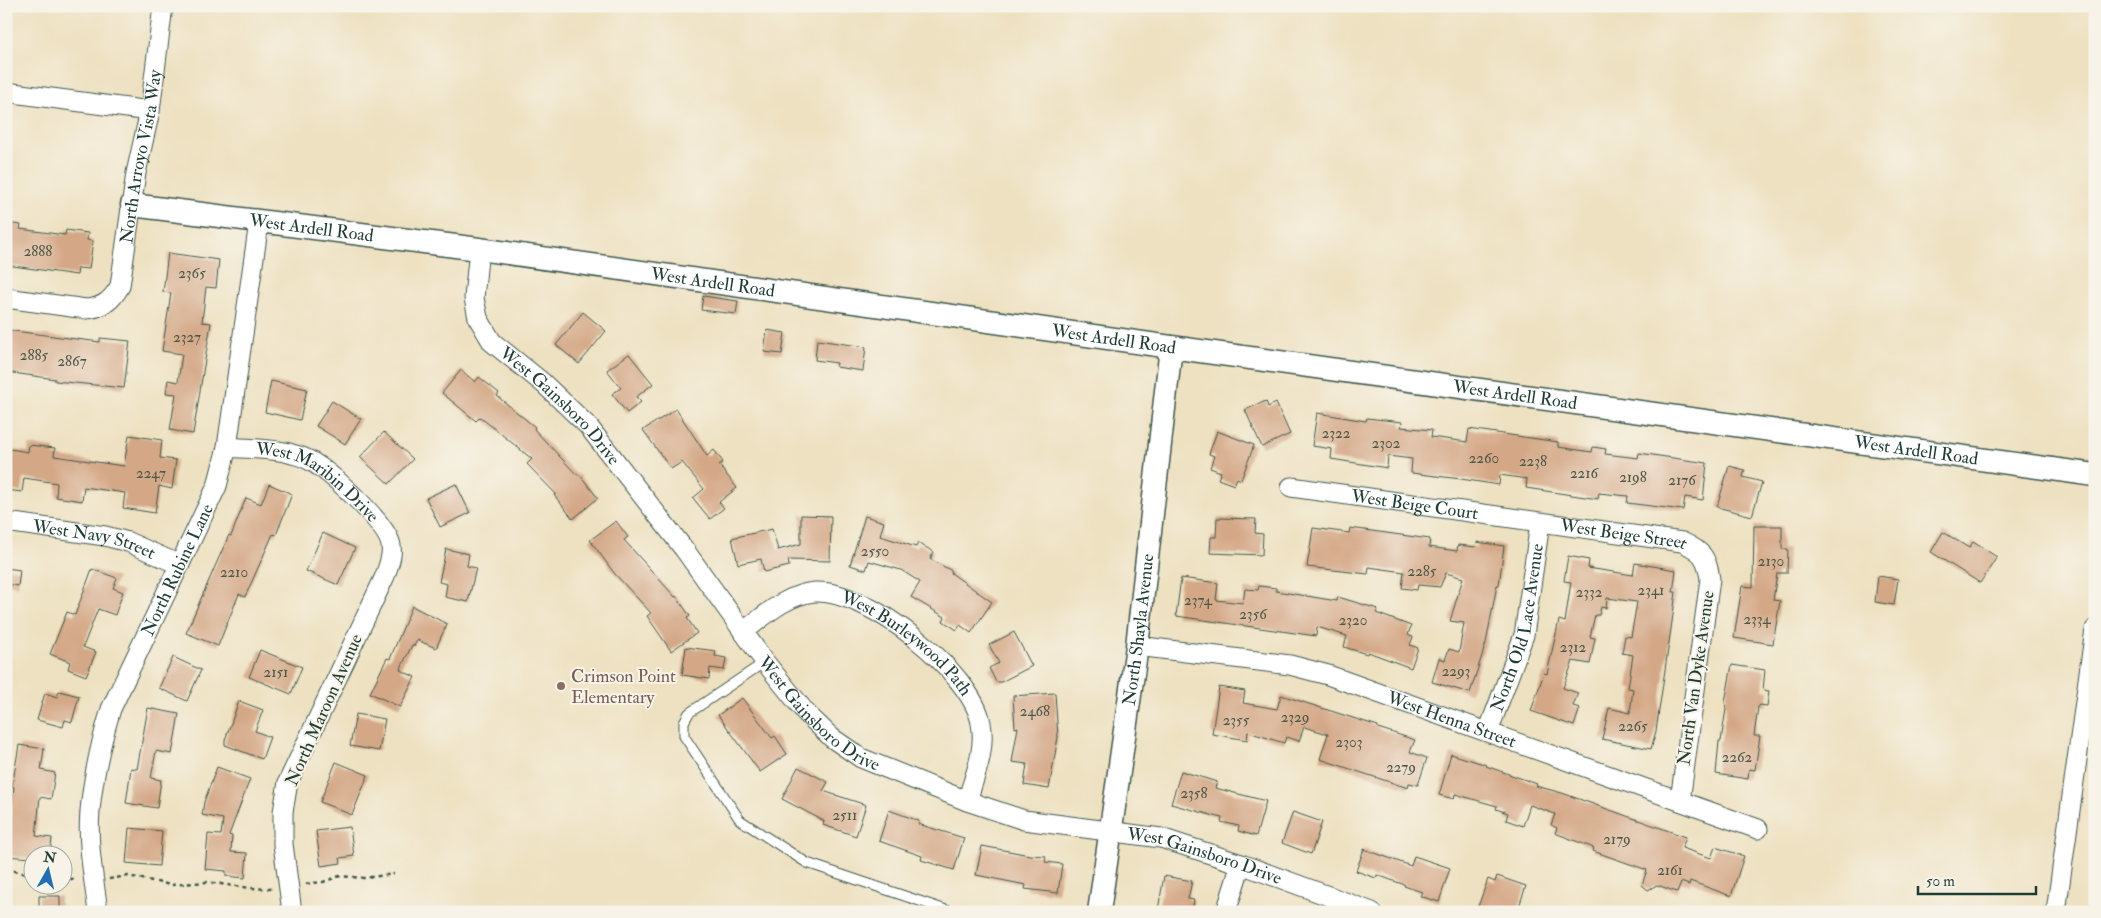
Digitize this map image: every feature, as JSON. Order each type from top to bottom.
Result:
[{"type":"street","name":"North Arroyo Vista Way","points":[[6,298],[86,309],[96,308],[107,303],[120,286],[136,173],[150,111],[163,6]]},
{"type":"street","points":[[13,93],[150,111]]},
{"type":"street","name":"West Ardell Road","points":[[132,205],[479,249],[1171,348],[2095,475]]},
{"type":"street","name":"North Rubine Lane","points":[[98,912],[90,840],[90,812],[100,744],[111,709],[217,486],[227,447],[259,222]]},
{"type":"street","name":"West Gainsboro Drive","points":[[479,249],[474,298],[478,318],[492,342],[544,383],[588,426],[684,549],[765,662],[806,712],[832,738],[861,758],[966,801],[1024,820],[1160,838],[1241,864],[1372,912]]},
{"type":"street","name":"North Shayla Avenue","points":[[1099,912],[1137,646],[1171,348]]},
{"type":"street","name":"West Maribin Drive","points":[[227,447],[291,453],[321,467],[372,515],[385,530],[391,544]]},
{"type":"street","name":"West Beige Court","points":[[1291,487],[1540,523]]},
{"type":"street","name":"West Navy Street","points":[[6,522],[113,538],[128,542],[180,565]]},
{"type":"street","name":"West Beige Street","points":[[1540,523],[1682,542],[1695,548],[1704,556]]},
{"type":"street","name":"North Old Lace Avenue","points":[[1488,732],[1524,635],[1540,523]]},
{"type":"street","name":"North Maroon Avenue","points":[[292,912],[283,844],[282,812],[288,782],[386,576],[391,558],[391,544]]},
{"type":"street","name":"North Van Dyke Avenue","points":[[1680,801],[1710,579],[1704,556]]},
{"type":"street","name":"West Burleywood Path","points":[[743,632],[782,603],[798,596],[815,592],[835,594],[854,599],[899,626],[918,640],[947,667],[964,688],[975,706],[981,721],[980,757],[966,801]]},
{"type":"street","points":[[2056,912],[2095,629]]},
{"type":"street","name":"West Henna Street","points":[[1137,646],[1290,665],[1328,675],[1758,829]]},
{"type":"street","points":[[1226,912],[1241,864]]},
{"type":"lane","points":[[765,662],[689,713],[684,722],[684,736],[740,820],[807,863],[952,912]]},
{"type":"path","points":[[6,873],[14,871],[22,873]]},
{"type":"path","points":[[302,885],[323,882],[340,876],[364,878],[394,874]]},
{"type":"path","points":[[72,879],[94,880],[128,876],[171,886],[206,882],[273,889]]},
{"type":"building","points":[[6,223],[21,225],[20,229],[65,235],[66,230],[88,233],[87,240],[93,241],[89,269],[78,268],[77,275],[6,265]]},
{"type":"building","points":[[168,253],[219,260],[216,288],[206,287],[202,322],[211,323],[193,434],[170,430],[176,394],[166,393],[168,380],[178,382],[182,354],[162,351],[171,293],[163,292]]},
{"type":"building","points":[[703,296],[738,301],[736,314],[701,310]]},
{"type":"building","points":[[583,312],[606,331],[579,364],[556,345]]},
{"type":"building","points":[[6,330],[100,342],[100,338],[130,341],[124,388],[55,381],[55,379],[6,372]]},
{"type":"building","points":[[767,330],[785,333],[782,354],[764,352]]},
{"type":"building","points":[[817,340],[866,347],[863,371],[836,367],[837,363],[815,360]]},
{"type":"building","points":[[629,354],[653,384],[636,397],[641,402],[627,413],[612,394],[621,388],[607,370]]},
{"type":"building","points":[[461,370],[475,382],[479,377],[499,393],[497,396],[535,427],[534,429],[576,474],[580,475],[598,498],[573,519],[554,495],[556,494],[527,464],[532,459],[480,417],[476,421],[442,393]]},
{"type":"building","points":[[271,381],[307,389],[300,420],[265,412]]},
{"type":"building","points":[[332,401],[361,419],[345,444],[316,426]]},
{"type":"building","points":[[1266,401],[1268,407],[1276,403],[1290,434],[1262,447],[1245,410]]},
{"type":"building","points":[[676,409],[707,456],[714,450],[723,462],[719,465],[737,488],[719,502],[724,508],[710,519],[693,498],[704,489],[682,462],[671,469],[643,430]]},
{"type":"building","points":[[1317,413],[1366,421],[1367,418],[1402,422],[1401,427],[1432,430],[1431,437],[1467,442],[1469,429],[1558,442],[1558,447],[1592,452],[1593,447],[1606,449],[1605,454],[1638,458],[1639,453],[1707,463],[1703,500],[1685,497],[1683,510],[1627,503],[1628,496],[1599,493],[1598,499],[1526,488],[1527,479],[1500,475],[1499,485],[1411,473],[1412,459],[1388,456],[1387,468],[1331,459],[1332,449],[1312,446]]},
{"type":"building","points":[[1217,431],[1254,445],[1241,480],[1237,478],[1234,485],[1218,479],[1221,472],[1210,468],[1214,456],[1209,454]]},
{"type":"building","points":[[384,432],[413,459],[389,484],[360,457]]},
{"type":"building","points":[[129,435],[162,440],[160,458],[176,460],[172,489],[159,486],[155,513],[123,508],[125,493],[84,487],[82,501],[56,497],[57,483],[24,478],[22,492],[6,490],[6,471],[10,449],[28,452],[29,445],[55,448],[54,456],[124,466]]},
{"type":"building","points":[[1729,466],[1745,470],[1743,477],[1762,482],[1752,516],[1717,507]]},
{"type":"building","points":[[269,484],[292,494],[276,535],[273,534],[245,597],[239,594],[218,646],[186,633],[229,535],[231,536],[246,498],[261,504]]},
{"type":"building","points":[[456,484],[470,513],[440,527],[426,498]]},
{"type":"building","points":[[801,515],[831,516],[830,561],[788,560],[789,566],[764,572],[761,559],[738,564],[732,538],[772,529],[778,550],[801,544]]},
{"type":"building","points":[[865,516],[884,522],[880,536],[916,547],[918,543],[934,552],[930,559],[952,571],[951,573],[992,602],[971,633],[960,625],[957,630],[943,621],[945,617],[911,597],[920,582],[901,570],[869,561],[866,570],[850,565]]},
{"type":"building","points":[[1217,518],[1256,519],[1255,533],[1263,534],[1262,555],[1210,553],[1211,537],[1216,537]]},
{"type":"building","points":[[616,521],[628,537],[624,540],[676,596],[690,616],[687,618],[697,633],[671,651],[647,616],[651,613],[614,573],[590,540]]},
{"type":"building","points":[[1754,526],[1782,526],[1782,549],[1788,549],[1787,573],[1777,573],[1773,600],[1780,601],[1773,644],[1734,638],[1742,586],[1753,587]]},
{"type":"building","points":[[1313,528],[1349,533],[1350,528],[1430,539],[1429,547],[1457,551],[1458,545],[1476,547],[1477,542],[1504,546],[1499,585],[1497,585],[1486,643],[1470,693],[1432,682],[1439,658],[1445,660],[1449,649],[1459,652],[1464,623],[1450,621],[1463,578],[1446,573],[1440,587],[1418,585],[1417,590],[1402,588],[1404,572],[1369,567],[1368,574],[1307,567]]},
{"type":"building","points":[[1943,532],[1969,548],[1973,542],[1997,557],[1980,583],[1931,552]]},
{"type":"building","points":[[323,533],[355,548],[338,585],[306,571]]},
{"type":"building","points":[[446,549],[469,554],[467,566],[476,568],[468,602],[445,597],[447,584],[439,582]]},
{"type":"building","points":[[1568,556],[1589,560],[1588,568],[1633,575],[1635,563],[1676,570],[1673,592],[1676,592],[1672,622],[1656,731],[1651,749],[1602,739],[1609,708],[1630,713],[1633,689],[1628,688],[1633,655],[1622,653],[1625,636],[1631,637],[1637,602],[1607,598],[1606,608],[1601,607],[1599,615],[1595,615],[1590,637],[1595,638],[1590,664],[1573,661],[1563,688],[1578,693],[1573,706],[1580,708],[1574,726],[1531,711],[1544,673],[1547,674],[1559,620],[1565,622],[1571,582],[1564,581]]},
{"type":"building","points":[[6,568],[20,570],[18,586],[6,584]]},
{"type":"building","points":[[92,569],[117,578],[113,588],[123,592],[115,615],[98,609],[83,647],[96,652],[86,676],[68,669],[70,662],[50,654],[67,612],[75,615]]},
{"type":"building","points":[[1878,576],[1898,579],[1894,605],[1875,602]]},
{"type":"building","points":[[1181,578],[1218,583],[1216,600],[1243,603],[1245,589],[1258,590],[1259,586],[1276,588],[1276,591],[1337,601],[1338,597],[1378,609],[1376,613],[1411,626],[1408,635],[1413,637],[1410,645],[1418,648],[1411,668],[1368,652],[1367,654],[1344,647],[1347,636],[1317,627],[1316,636],[1176,616]]},
{"type":"building","points":[[412,606],[447,624],[436,648],[417,640],[414,646],[412,645],[400,670],[415,677],[400,707],[370,693],[387,658],[390,659]]},
{"type":"building","points":[[1014,632],[1032,666],[1001,682],[996,682],[989,668],[999,663],[989,645]]},
{"type":"building","points":[[686,647],[716,651],[715,656],[726,658],[724,670],[710,668],[709,679],[682,675]]},
{"type":"building","points":[[260,650],[302,667],[291,694],[249,677]]},
{"type":"building","points":[[173,657],[201,670],[187,701],[159,688]]},
{"type":"building","points":[[1732,665],[1765,670],[1763,690],[1769,691],[1767,706],[1760,705],[1758,707],[1754,736],[1760,736],[1755,770],[1749,769],[1748,779],[1716,774],[1719,741],[1721,741],[1726,709],[1725,702]]},
{"type":"building","points":[[1219,687],[1245,691],[1243,703],[1277,709],[1281,695],[1415,740],[1410,752],[1427,758],[1418,785],[1409,783],[1408,788],[1320,759],[1328,734],[1304,727],[1299,741],[1286,737],[1284,743],[1248,732],[1247,740],[1212,734]]},
{"type":"building","points":[[59,691],[79,696],[72,722],[65,720],[63,727],[37,720],[45,693],[57,697]]},
{"type":"building","points":[[1055,693],[1058,737],[1049,789],[1024,785],[1027,764],[1012,762],[1018,727],[1015,728],[1013,696]]},
{"type":"building","points":[[742,698],[772,738],[775,736],[787,754],[760,772],[718,715]]},
{"type":"building","points":[[239,701],[263,710],[255,731],[270,737],[262,759],[225,745],[225,740]]},
{"type":"building","points":[[148,708],[179,714],[172,754],[156,751],[151,778],[161,780],[157,808],[126,803],[131,768],[137,769]]},
{"type":"building","points":[[356,714],[385,719],[379,751],[350,746]]},
{"type":"building","points":[[19,745],[44,749],[41,770],[55,773],[51,799],[40,797],[36,836],[52,838],[51,846],[22,846],[22,857],[6,856],[14,787],[12,787]]},
{"type":"building","points":[[1451,754],[1487,765],[1537,784],[1536,786],[1562,793],[1686,837],[1682,848],[1711,858],[1715,847],[1744,856],[1731,896],[1690,881],[1689,885],[1681,882],[1677,892],[1657,885],[1648,890],[1642,885],[1647,870],[1593,851],[1594,848],[1555,833],[1557,828],[1551,825],[1555,814],[1530,805],[1523,826],[1506,820],[1508,813],[1496,809],[1497,806],[1455,794],[1454,799],[1439,795]]},
{"type":"building","points":[[336,762],[368,775],[352,815],[320,802]]},
{"type":"building","points":[[217,767],[250,779],[229,835],[232,836],[231,852],[247,853],[245,878],[226,876],[226,871],[205,869],[208,834],[221,835],[223,819],[202,815],[204,802]]},
{"type":"building","points":[[798,767],[828,782],[823,791],[866,805],[856,836],[823,825],[824,821],[782,799]]},
{"type":"building","points":[[1181,771],[1217,782],[1215,788],[1266,801],[1256,836],[1238,831],[1239,826],[1221,822],[1222,818],[1171,804]]},
{"type":"building","points":[[889,810],[919,821],[918,824],[964,838],[954,870],[921,860],[922,856],[879,841]]},
{"type":"building","points":[[1293,812],[1322,822],[1311,854],[1282,843]]},
{"type":"building","points":[[350,827],[354,856],[340,858],[341,863],[321,866],[316,831]]},
{"type":"building","points":[[129,828],[162,831],[159,866],[126,863]]},
{"type":"building","points":[[982,846],[1046,856],[1045,862],[1062,864],[1058,893],[1025,889],[1026,885],[976,875]]},
{"type":"building","points":[[1364,849],[1411,866],[1414,856],[1450,868],[1439,902],[1420,896],[1422,892],[1405,885],[1377,875],[1376,878],[1356,871]]},
{"type":"building","points":[[1164,876],[1192,881],[1188,899],[1194,900],[1192,912],[1158,910]]},
{"type":"building","points":[[1497,876],[1526,886],[1517,912],[1476,912],[1488,879],[1495,882]]},
{"type":"building","points":[[39,896],[60,896],[60,912],[39,912]]},
{"type":"place","name":"Crimson Point Elementary","points":[[561,686]]}]
